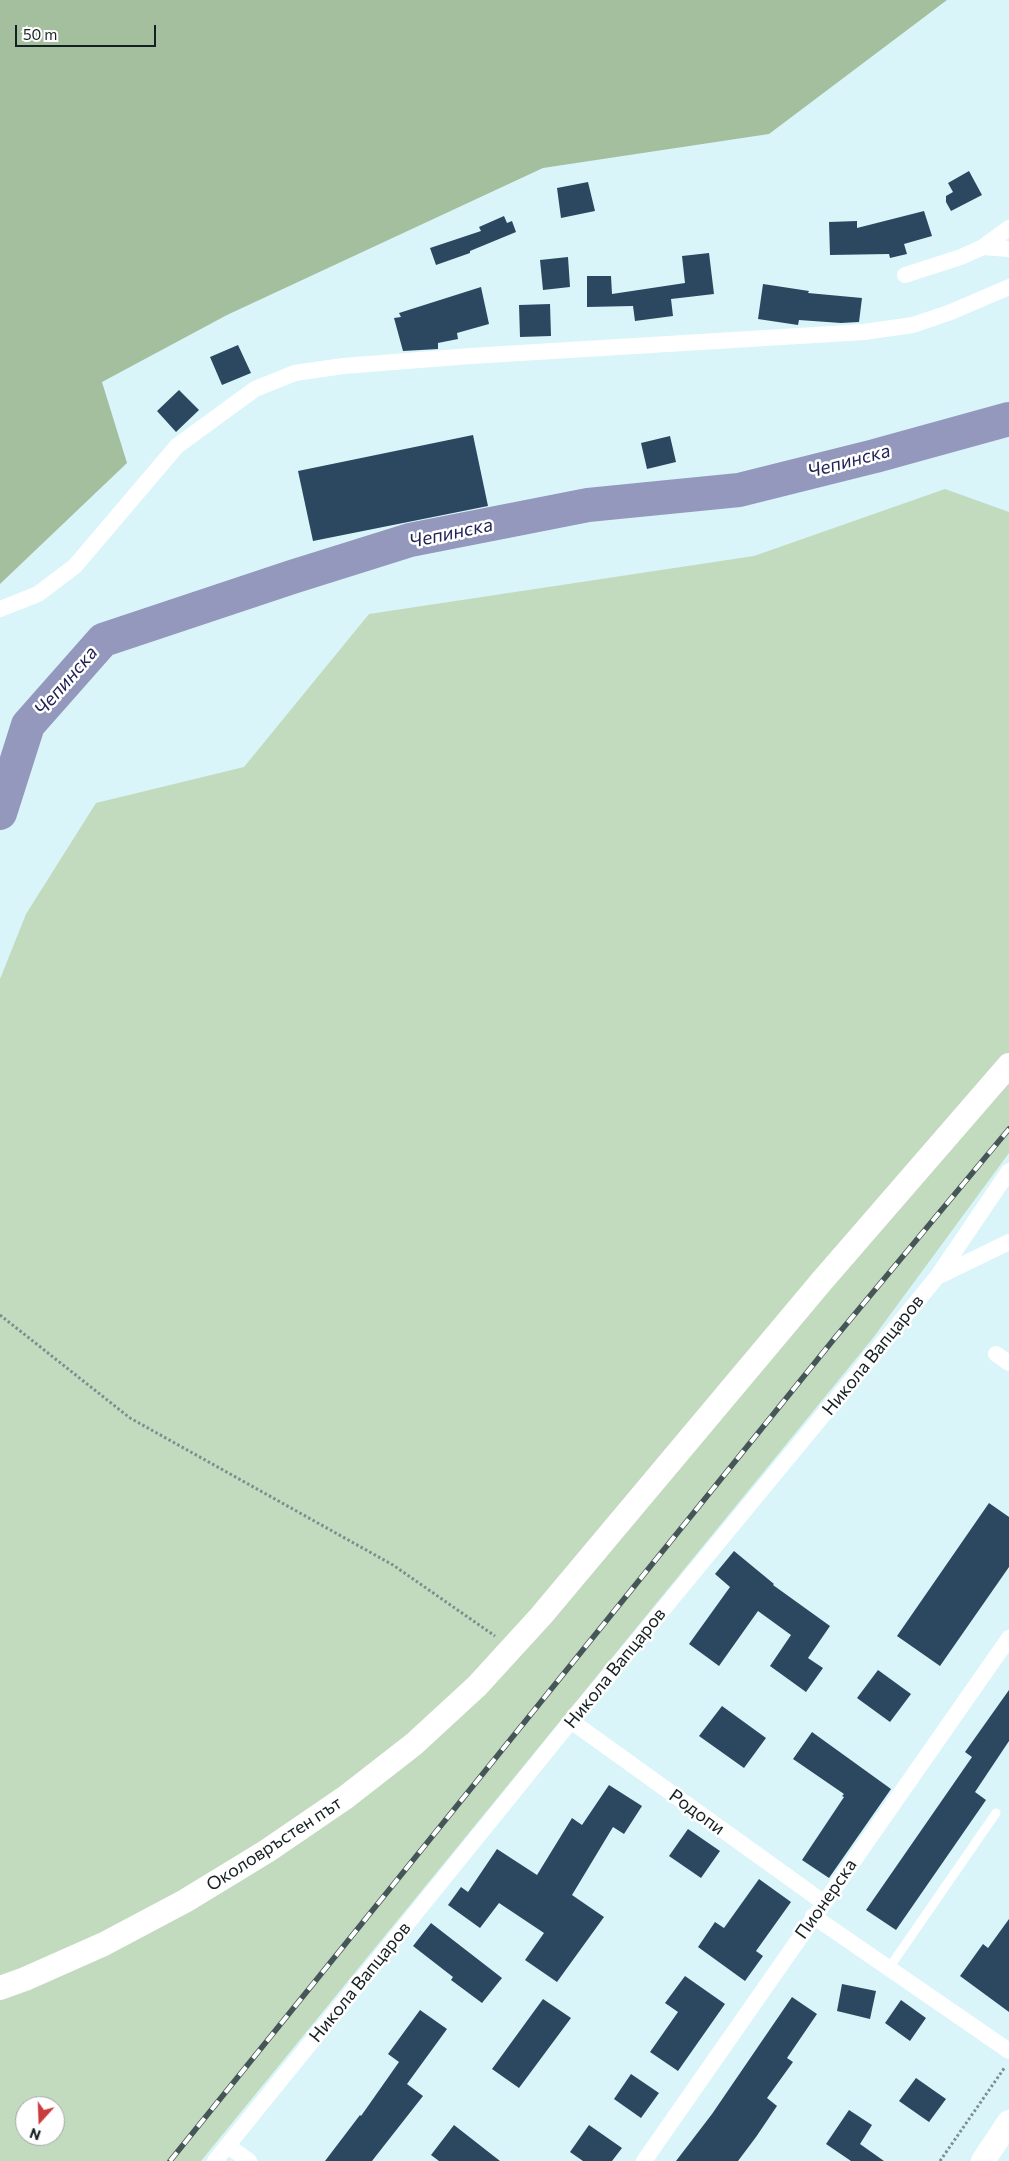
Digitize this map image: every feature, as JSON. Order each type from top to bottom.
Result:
[{"type":"street","points":[[905,275],[960,257],[983,247],[1009,228]]},
{"type":"street","points":[[983,247],[1009,248]]},
{"type":"street","points":[[0,609],[38,594],[75,566],[177,446],[255,388],[295,373],[343,366],[470,356],[864,332],[913,325],[951,312],[1009,287]]},
{"type":"street","points":[[512,1647],[1009,1065]]},
{"type":"street","name":"Никола Вапцаров","points":[[215,2161],[571,1722],[937,1277],[1009,1171]]},
{"type":"street","points":[[937,1277],[1009,1242]]},
{"type":"street","name":"Пионерска","points":[[644,2161],[813,1916],[1009,1638]]},
{"type":"street","name":"Околовръстен път","points":[[0,1988],[104,1944],[185,1901],[268,1851],[346,1797],[414,1744],[477,1686],[512,1647]]},
{"type":"street","name":"Родопи","points":[[571,1722],[823,1902]]},
{"type":"street","points":[[813,1916],[1009,2051]]},
{"type":"street","points":[[983,2161],[1009,2122]]},
{"type":"street","points":[[228,2146],[249,2161]]},
{"type":"lane","points":[[888,1968],[996,1813]]},
{"type":"path","points":[[0,1314],[130,1418],[393,1565],[512,1647]]},
{"type":"path","points":[[940,2161],[1009,2061]]},
{"type":"green space","points":[[0,0],[947,0],[769,134],[543,168],[227,315],[102,382],[127,463],[0,584]]},
{"type":"green space","points":[[945,489],[1009,512],[1009,1153],[873,1338],[201,2161],[0,2161],[0,979],[26,914],[96,803],[244,767],[369,614],[754,556]]},
{"type":"building","points":[[969,171],[982,195],[951,211],[946,202],[946,196],[953,192],[948,183]]},
{"type":"building","points":[[588,182],[595,211],[561,218],[557,188]]},
{"type":"building","points":[[924,211],[932,236],[904,244],[907,254],[890,258],[889,254],[830,255],[829,222],[857,221],[857,228]]},
{"type":"building","points":[[504,216],[507,223],[512,221],[516,232],[470,251],[470,253],[436,265],[430,248],[481,231],[479,227]]},
{"type":"building","points":[[709,253],[714,294],[671,299],[673,316],[635,321],[633,306],[587,307],[587,276],[611,276],[612,294],[685,283],[682,256]]},
{"type":"building","points":[[568,257],[570,287],[543,290],[540,260]]},
{"type":"building","points":[[763,284],[809,291],[808,293],[862,298],[859,322],[841,323],[799,320],[798,325],[758,319]]},
{"type":"building","points":[[481,287],[489,324],[457,333],[458,339],[438,343],[438,349],[403,351],[394,318],[401,317],[399,313]]},
{"type":"building","points":[[550,304],[551,336],[520,337],[519,305]]},
{"type":"building","points":[[238,345],[251,373],[222,385],[210,357]]},
{"type":"building","points":[[179,390],[199,410],[176,432],[157,411]]},
{"type":"building","points":[[473,435],[488,506],[313,541],[298,471]]},
{"type":"building","points":[[670,436],[676,462],[647,469],[641,443]]},
{"type":"building","points":[[989,1503],[1009,1517],[1009,1567],[940,1666],[897,1636]]},
{"type":"building","points":[[734,1551],[773,1585],[830,1626],[808,1658],[823,1668],[806,1692],[770,1666],[791,1635],[758,1611],[719,1666],[689,1644],[730,1587],[715,1574]]},
{"type":"building","points":[[878,1670],[911,1694],[890,1722],[857,1698]]},
{"type":"building","points":[[1009,1690],[1009,1741],[975,1792],[986,1800],[896,1930],[866,1910],[972,1757],[965,1752]]},
{"type":"building","points":[[722,1706],[766,1738],[744,1768],[699,1736]]},
{"type":"building","points":[[812,1732],[891,1789],[829,1878],[802,1860],[844,1797],[842,1796],[844,1794],[793,1759]]},
{"type":"building","points":[[609,1785],[642,1806],[624,1834],[613,1827],[572,1895],[604,1917],[557,1982],[525,1960],[544,1933],[499,1903],[480,1928],[448,1905],[461,1887],[468,1892],[497,1849],[537,1875],[572,1818],[582,1825]]},
{"type":"building","points":[[688,1829],[720,1851],[701,1878],[669,1856]]},
{"type":"building","points":[[759,1879],[791,1902],[756,1951],[763,1956],[745,1981],[698,1947],[715,1922],[724,1928]]},
{"type":"building","points":[[1009,1919],[1009,2012],[960,1976],[983,1944],[988,1948]]},
{"type":"building","points":[[431,1923],[502,1978],[482,2003],[451,1980],[453,1977],[413,1946]]},
{"type":"building","points":[[685,1976],[725,2004],[678,2071],[650,2052],[678,2012],[665,2003]]},
{"type":"building","points":[[842,1984],[876,1991],[870,2019],[837,2011]]},
{"type":"building","points":[[792,1997],[817,2014],[787,2058],[793,2062],[767,2098],[777,2106],[756,2137],[738,2161],[676,2161],[712,2114]]},
{"type":"building","points":[[543,1999],[571,2018],[519,2088],[492,2069]]},
{"type":"building","points":[[901,2000],[926,2018],[910,2041],[885,2023]]},
{"type":"building","points":[[420,2010],[447,2029],[407,2084],[423,2096],[372,2161],[325,2161],[361,2116],[399,2062],[388,2054]]},
{"type":"building","points":[[631,2074],[659,2093],[641,2118],[614,2099]]},
{"type":"building","points":[[916,2078],[946,2099],[929,2122],[899,2101]]},
{"type":"building","points":[[849,2110],[872,2125],[860,2144],[884,2161],[851,2161],[826,2144]]},
{"type":"building","points":[[454,2125],[500,2161],[439,2161],[431,2155]]},
{"type":"building","points":[[589,2125],[622,2148],[612,2161],[583,2161],[570,2152]]},
{"type":"waterway","name":"Чепинска","points":[[0,813],[28,725],[103,640],[410,540],[588,505],[739,490],[875,456],[1009,419]]},
{"type":"railway","points":[[170,2161],[834,1339],[1009,1129]]}]
